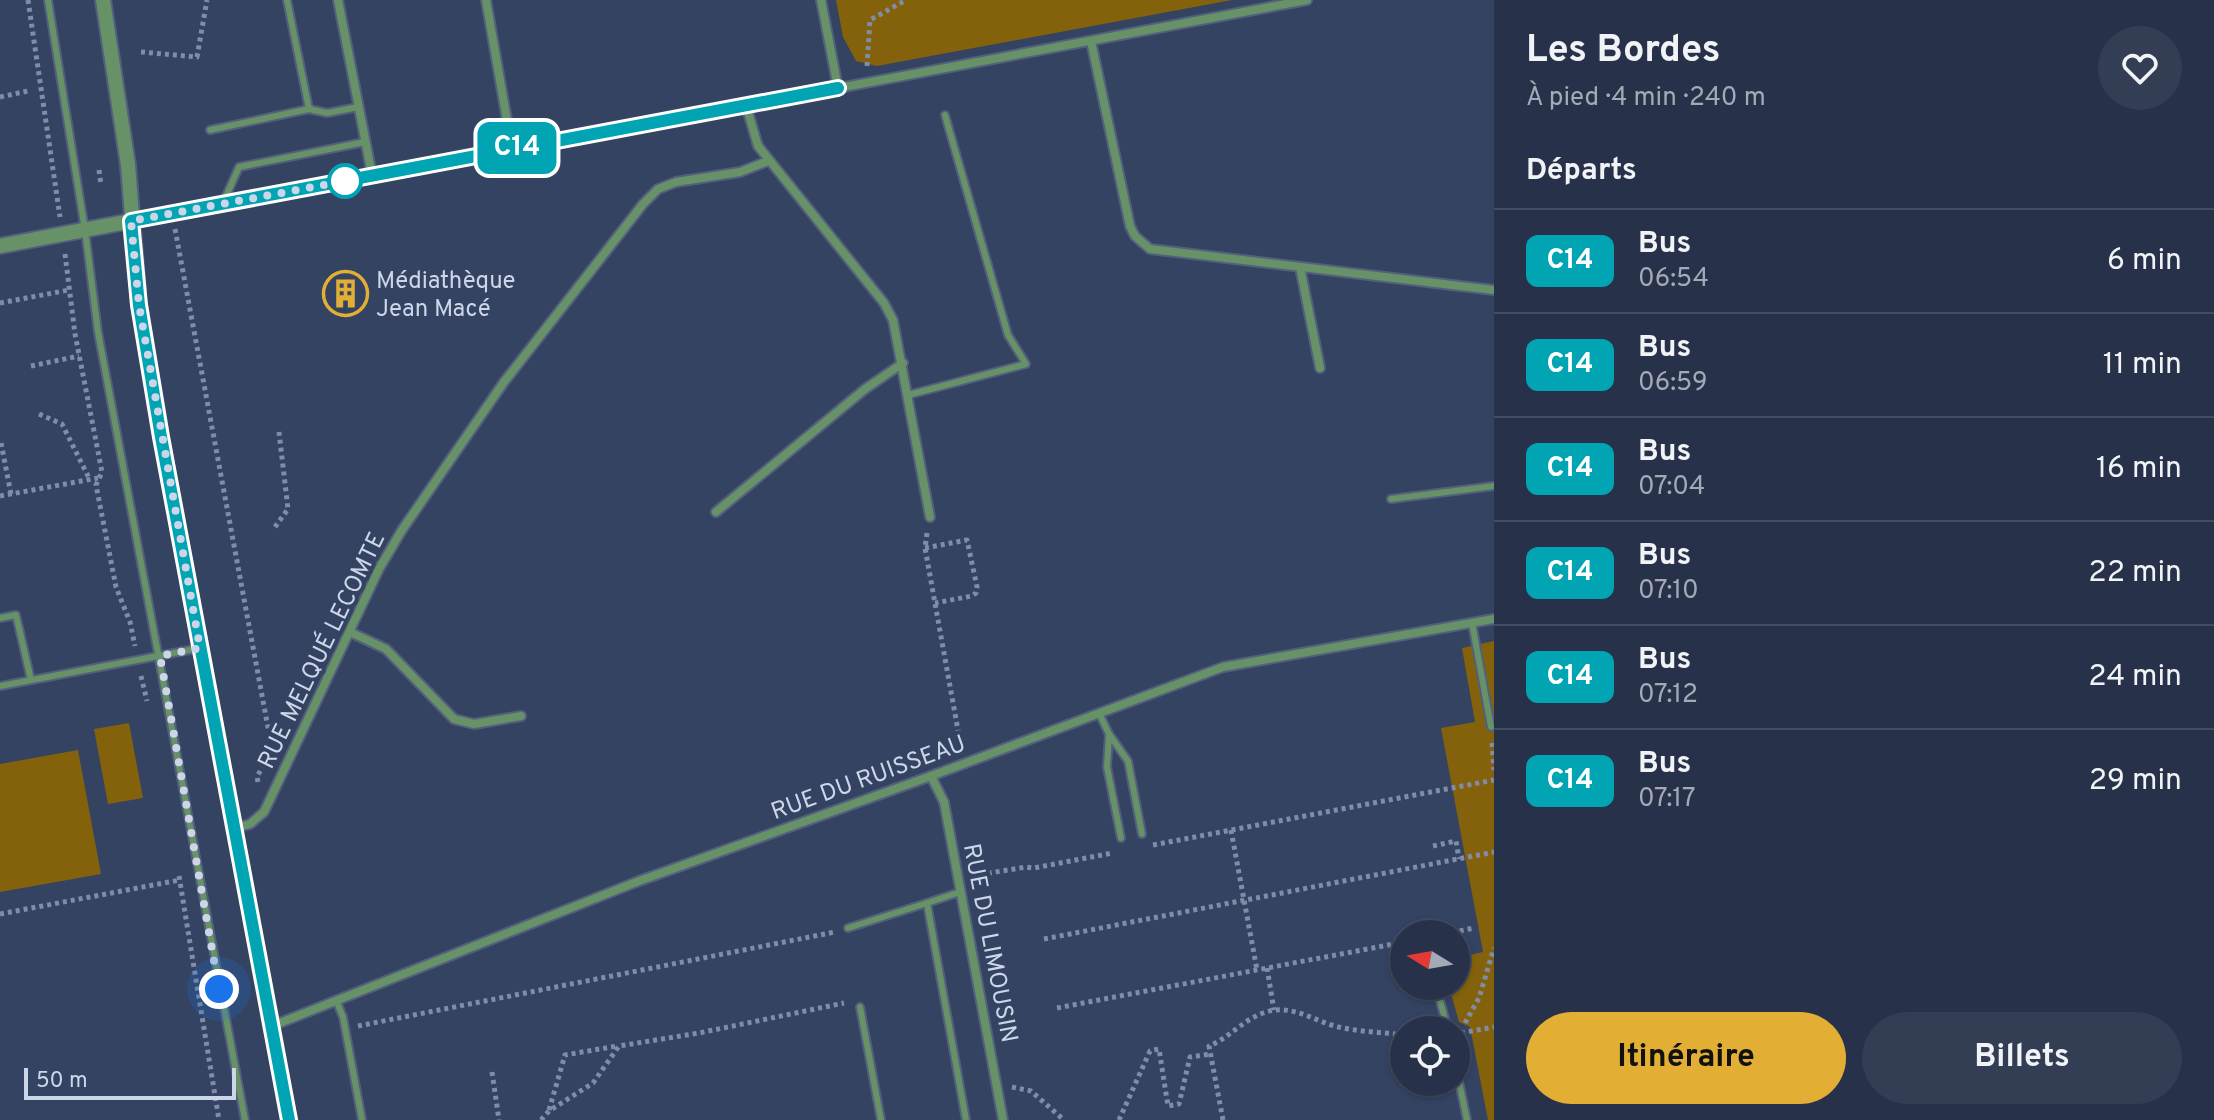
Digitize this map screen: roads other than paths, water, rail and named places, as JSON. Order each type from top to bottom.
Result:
[{"type":"street","points":[[103,0],[128,165],[139,305],[289,1120]]},
{"type":"street","points":[[338,0],[372,175]]},
{"type":"street","points":[[486,0],[512,149]]},
{"type":"street","points":[[821,0],[838,88]]},
{"type":"street","points":[[0,246],[1307,0]]},
{"type":"street","points":[[1091,41],[1130,226],[1135,236],[1150,249],[1494,290]]},
{"type":"street","points":[[746,105],[758,146],[768,161],[884,303],[893,320],[930,517]]},
{"type":"street","name":"RUE MELQUÉ LECOMTE","points":[[235,828],[250,824],[264,812],[379,569],[453,453],[504,382],[643,204],[658,189],[676,182],[740,172],[768,161]]},
{"type":"street","points":[[1300,267],[1320,368]]},
{"type":"street","points":[[716,512],[865,389],[903,363]]},
{"type":"street","name":"RUE DU RUISSEAU","points":[[272,1026],[639,881],[1223,667],[1494,619]]},
{"type":"street","points":[[350,632],[386,649],[454,719],[474,724],[521,716]]},
{"type":"street","name":"RUE DU LIMOUSIN","points":[[931,776],[944,802],[1003,1120]]},
{"type":"lane","points":[[48,0],[98,332],[245,1120]]},
{"type":"lane","points":[[287,0],[309,109]]},
{"type":"lane","points":[[210,130],[309,109],[327,113],[358,107]]},
{"type":"lane","points":[[908,395],[1026,364],[1008,335],[945,115]]},
{"type":"lane","points":[[223,203],[239,167],[365,142]]},
{"type":"lane","points":[[1391,499],[1494,486]]},
{"type":"lane","points":[[0,618],[16,615],[31,680]]},
{"type":"lane","points":[[1472,623],[1491,727]]},
{"type":"lane","points":[[0,686],[200,648]]},
{"type":"lane","points":[[1099,713],[1128,761],[1142,834]]},
{"type":"lane","points":[[1109,734],[1107,767],[1121,838]]},
{"type":"lane","points":[[848,928],[960,892]]},
{"type":"lane","points":[[927,903],[966,1120]]},
{"type":"lane","points":[[336,1000],[345,1028],[362,1120]]},
{"type":"lane","points":[[860,1007],[881,1120]]},
{"type":"lane","points":[[1462,1096],[1467,1120]]},
{"type":"place","name":"Médiathèque Jean Macé","points":[[345,294]]}]
